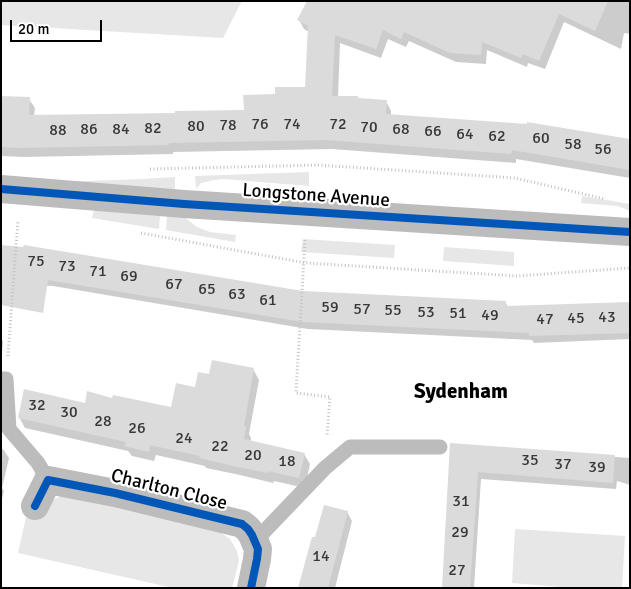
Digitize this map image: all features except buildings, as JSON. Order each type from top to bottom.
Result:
[{"type":"street","name":"Longstone Avenue","points":[[11,190],[184,204],[630,232]]},
{"type":"street","points":[[35,506],[48,480]]},
{"type":"street","name":"Charlton Close","points":[[48,480],[115,493],[242,524],[255,541]]},
{"type":"street","points":[[251,588],[258,549],[255,541]]},
{"type":"lane","points":[[4,379],[9,429],[38,463],[48,480]]},
{"type":"lane","points":[[255,541],[325,468],[350,447],[440,447]]},
{"type":"path","points":[[148,169],[318,165],[514,178],[610,200]]},
{"type":"path","points":[[4,379],[11,190]]},
{"type":"path","points":[[307,212],[296,393],[330,398],[325,468]]},
{"type":"path","points":[[136,232],[303,262],[518,276],[630,268]]},
{"type":"shaded area","points":[[1,1],[242,1],[223,38],[1,25]]},
{"type":"shaded area","points":[[309,172],[309,186],[223,179],[201,183],[196,189],[195,176]]},
{"type":"shaded area","points":[[175,177],[175,191],[59,182],[143,179]]},
{"type":"shaded area","points":[[582,196],[630,204],[630,211],[618,206],[581,203]]},
{"type":"shaded area","points":[[94,210],[160,216],[159,229],[92,218]]},
{"type":"shaded area","points":[[167,215],[184,217],[197,227],[210,232],[236,235],[235,242],[166,230]]},
{"type":"shaded area","points":[[303,239],[395,245],[394,258],[301,252]]},
{"type":"shaded area","points":[[444,247],[514,252],[514,266],[443,261]]},
{"type":"shaded area","points":[[61,496],[70,496],[220,532],[230,539],[237,551],[239,561],[232,588],[173,588],[18,553],[27,513]]},
{"type":"shaded area","points":[[515,529],[625,536],[622,588],[572,588],[512,583]]},
{"type":"cycle path","points":[[1,189],[184,204],[630,232]]},
{"type":"cycle path","points":[[35,506],[48,480],[115,493],[242,524],[252,535],[258,549],[251,588]]},
{"type":"district","name":"Sydenham","points":[[461,392]]}]
